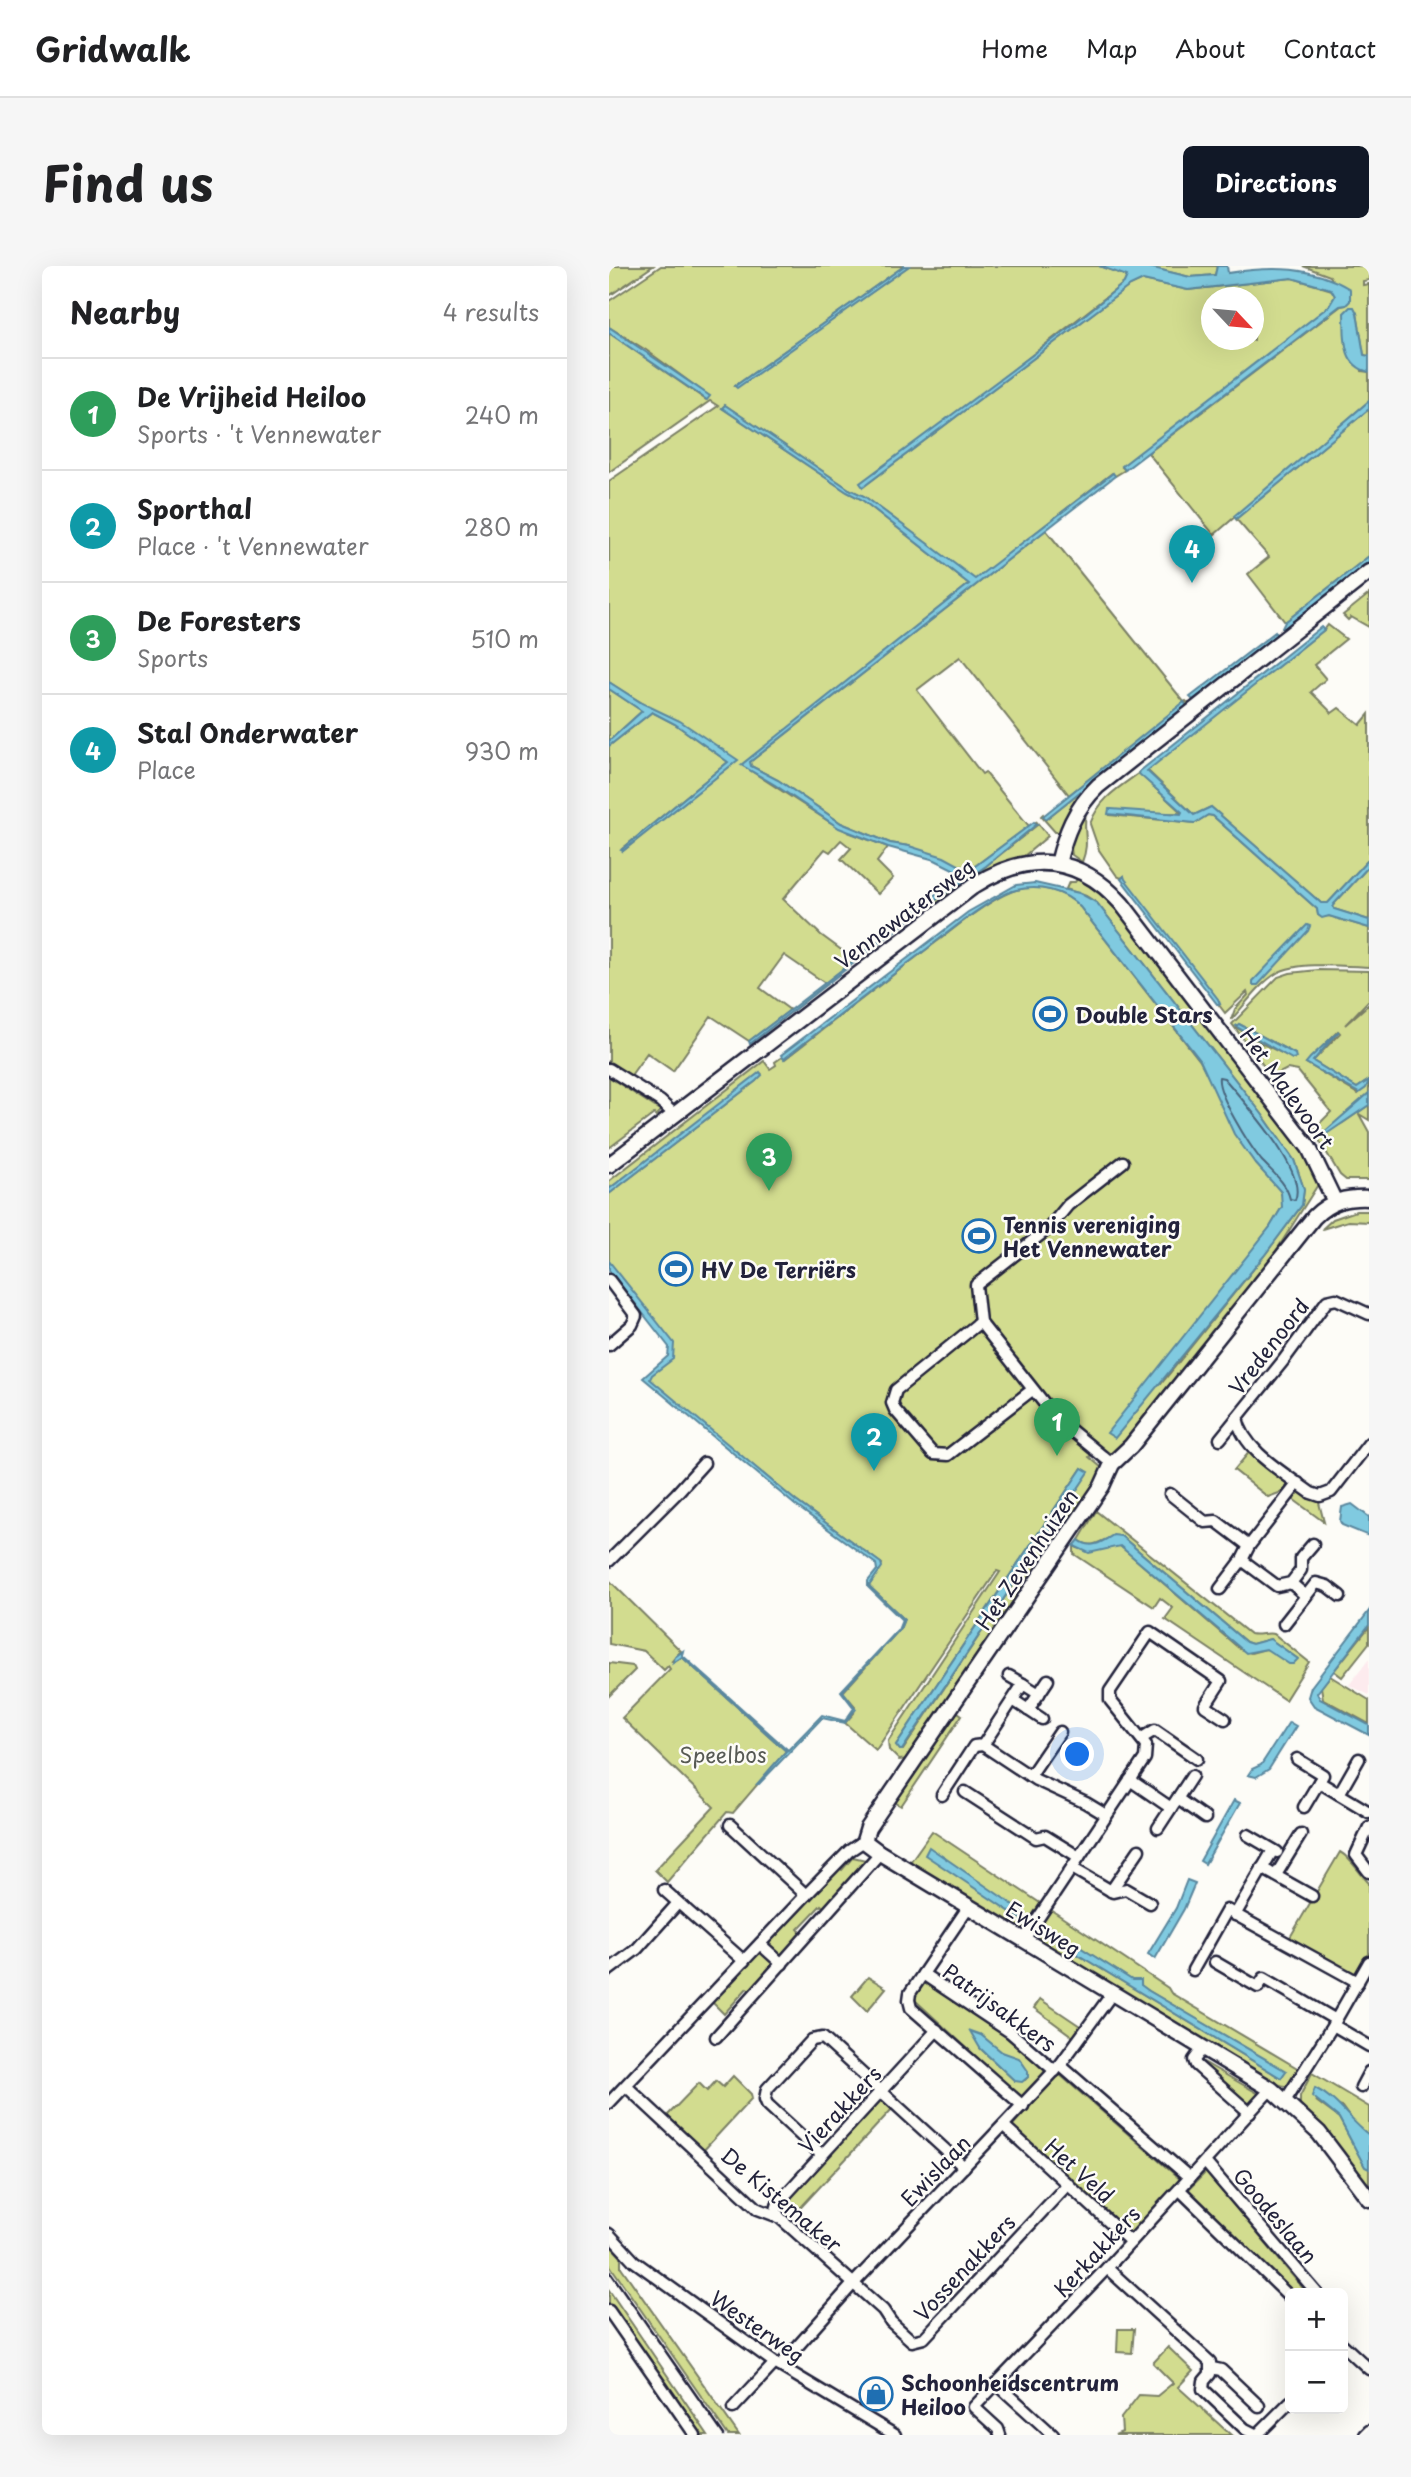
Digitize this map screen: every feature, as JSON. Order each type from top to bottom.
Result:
[{"type":"street","points":[[1058,864],[1069,825],[1087,797],[1098,786],[1369,572]]},
{"type":"street","name":"Vennewatersweg","points":[[609,1165],[975,885],[1012,866],[1032,863],[1058,864]]},
{"type":"street","name":"Het Malevoort","points":[[1058,864],[1089,875],[1122,904],[1309,1149],[1335,1202]]},
{"type":"street","points":[[609,1069],[660,1101],[675,1115]]},
{"type":"street","points":[[1112,1464],[1064,1426],[1032,1390],[980,1322],[976,1285],[1049,1228],[1068,1205],[1123,1161]]},
{"type":"street","points":[[1335,1202],[1369,1198]]},
{"type":"street","name":"Het Zevenhuizen","points":[[609,2103],[806,1895],[849,1851],[865,1841],[868,1828],[1102,1486],[1112,1464],[1131,1446],[1305,1227],[1324,1207],[1335,1202]]},
{"type":"street","points":[[609,1280],[636,1316],[632,1325],[609,1345]]},
{"type":"street","name":"Vredenoord","points":[[1220,1439],[1327,1301],[1336,1299],[1369,1314]]},
{"type":"street","points":[[980,1322],[896,1390],[892,1403],[895,1410],[933,1454],[948,1455],[1032,1390]]},
{"type":"street","name":"Vredenoord","points":[[1237,1418],[1244,1437],[1260,1453],[1311,1493],[1320,1496],[1331,1492],[1369,1443]]},
{"type":"street","points":[[609,1561],[704,1463]]},
{"type":"street","points":[[1220,1589],[1249,1546],[1298,1483]]},
{"type":"street","points":[[1170,1494],[1205,1522],[1216,1521],[1249,1546]]},
{"type":"street","points":[[1242,1560],[1277,1586],[1290,1583],[1301,1570],[1301,1558],[1313,1544]]},
{"type":"street","points":[[1301,1570],[1316,1583],[1327,1586],[1340,1595]]},
{"type":"street","points":[[1290,1583],[1306,1596]]},
{"type":"street","points":[[1284,1624],[1316,1583]]},
{"type":"street","points":[[1023,1941],[1147,1752],[1142,1738],[1110,1700],[1110,1691],[1150,1632],[1221,1681],[1205,1706],[1226,1719]]},
{"type":"street","points":[[1009,1676],[1039,1694]]},
{"type":"street","points":[[1028,1710],[1048,1680]]},
{"type":"street","points":[[983,1745],[1023,1684]]},
{"type":"street","points":[[1013,1700],[1042,1719]]},
{"type":"street","points":[[1142,1738],[1155,1730],[1197,1759]]},
{"type":"street","points":[[1030,1776],[1060,1732]]},
{"type":"street","points":[[942,1795],[974,1746],[983,1745],[1030,1776],[1106,1815]]},
{"type":"street","points":[[1297,1759],[1323,1775],[1304,1807]]},
{"type":"street","points":[[1339,1794],[1359,1759]]},
{"type":"street","points":[[1158,1828],[1192,1776]]},
{"type":"street","points":[[1130,1780],[1171,1808]]},
{"type":"street","points":[[1319,1782],[1369,1812]]},
{"type":"street","points":[[965,1792],[1036,1838],[1045,1836],[1079,1857]]},
{"type":"street","points":[[1178,1798],[1205,1818]]},
{"type":"street","points":[[730,1825],[806,1895]]},
{"type":"street","points":[[1369,1827],[1356,1855],[1369,1872]]},
{"type":"street","points":[[1276,1875],[1301,1834]]},
{"type":"street","points":[[1248,1835],[1287,1857]]},
{"type":"street","name":"Ewisweg","points":[[865,1841],[880,1853],[1111,1995],[1271,2090],[1319,2133],[1369,2199]]},
{"type":"street","points":[[1111,1891],[1139,1850]]},
{"type":"street","points":[[1235,1915],[1273,1850]]},
{"type":"street","points":[[716,2037],[880,1853]]},
{"type":"street","points":[[1072,1868],[1111,1891],[1126,1889],[1150,1903]]},
{"type":"street","points":[[1262,1868],[1312,1896]]},
{"type":"street","points":[[664,1890],[744,1961]]},
{"type":"street","points":[[609,1970],[637,1949],[678,1903]]},
{"type":"street","name":"Patrijsakkers","points":[[969,1906],[910,1993],[911,2008],[1023,2106]]},
{"type":"street","points":[[1193,1970],[1227,1910],[1358,1982]]},
{"type":"street","points":[[760,1944],[782,1964]]},
{"type":"street","points":[[1215,1962],[1258,1987],[1264,1978],[1369,2046]]},
{"type":"street","points":[[1286,2101],[1369,1962]]},
{"type":"street","name":"Patrijsakkers","points":[[923,1974],[1010,2032],[1057,2068]]},
{"type":"street","name":"Ewislaan","points":[[733,2408],[1023,2106],[1057,2068],[1111,1995]]},
{"type":"street","name":"Vierakkers","points":[[779,2217],[776,2210],[778,2203],[937,2030]]},
{"type":"street","points":[[822,2155],[767,2104],[765,2099],[767,2090],[812,2040],[823,2038],[964,2167]]},
{"type":"street","points":[[1203,2048],[1194,2060],[1196,2065],[1250,2113]]},
{"type":"street","points":[[1057,2068],[1190,2178]]},
{"type":"street","points":[[1361,2087],[1369,2072]]},
{"type":"street","name":"De Kistemaker","points":[[626,2085],[758,2209],[779,2217],[853,2284]]},
{"type":"street","name":"Kerkakkers","points":[[1000,2435],[998,2429],[974,2407],[1271,2090]]},
{"type":"street","name":"Het Veld","points":[[1003,2126],[1131,2242]]},
{"type":"street","name":"Goodeslaan","points":[[1205,2162],[1313,2288]]},
{"type":"street","name":"Vossenakkers","points":[[853,2284],[883,2310],[907,2337],[912,2341],[919,2341],[1068,2184]]},
{"type":"street","name":"Goodeslaan","points":[[1179,2190],[1285,2292]]},
{"type":"street","name":"Westerweg","points":[[609,2234],[634,2261],[777,2365],[895,2435]]},
{"type":"street","points":[[1107,2268],[1206,2357],[1212,2368],[1221,2371],[1259,2406]]},
{"type":"street","points":[[609,2311],[695,2435]]},
{"type":"street","points":[[1348,2350],[1369,2369]]},
{"type":"street","points":[[1212,2368],[1204,2381],[1203,2389],[1250,2432],[1257,2435],[1285,2407]]},
{"type":"street","points":[[996,2383],[1053,2435]]},
{"type":"street","points":[[1365,2435],[1369,2431]]},
{"type":"shaded area","points":[[1369,1659],[1369,1695],[1349,1685]]},
{"type":"green space","points":[[609,266],[653,266],[609,296]]},
{"type":"green space","points":[[661,266],[904,266],[735,386],[737,387],[909,266],[1099,266],[1127,276],[1124,283],[863,487],[1128,287],[1143,280],[1188,290],[1201,288],[1201,350],[1264,350],[1264,287],[1214,287],[1292,278],[1332,290],[1335,296],[1330,306],[1122,467],[1125,470],[1115,476],[1112,473],[975,580],[864,496],[849,489],[725,405],[722,408],[861,499],[969,584],[742,765],[828,821],[848,832],[888,847],[877,862],[893,878],[878,894],[841,859],[851,848],[841,840],[830,852],[825,849],[783,899],[821,935],[855,960],[825,983],[784,955],[760,988],[790,1010],[749,1041],[711,1016],[673,1071],[647,1053],[629,1078],[609,1066],[609,746],[652,712],[675,724],[728,762],[622,849],[623,851],[735,759],[609,682],[609,481],[718,406],[710,401],[609,472],[609,333],[706,400],[709,396],[609,327],[609,301]]},
{"type":"green space","points":[[1145,266],[1217,266],[1215,275],[1190,277]]},
{"type":"green space","points":[[1303,266],[1369,266],[1369,280],[1363,281],[1363,285],[1369,284],[1369,356],[1364,355],[1354,308],[1362,371],[1369,372],[1369,401],[1214,535],[1148,453],[1341,306],[1346,305],[1330,276]]},
{"type":"green space","points":[[1369,409],[1369,556],[1285,622],[1248,574],[1269,557],[1236,519]]},
{"type":"green space","points":[[1046,530],[1184,702],[1190,705],[1124,760],[1063,832],[1055,832],[1041,816],[1043,814],[1046,819],[1187,706],[1185,703],[1069,795],[960,657],[917,690],[982,774],[985,772],[1029,826],[971,869],[909,846],[890,843],[841,823],[778,780],[751,766],[750,762]]},
{"type":"green space","points":[[1369,594],[1369,627],[1351,617],[1348,620],[1343,615]]},
{"type":"green space","points":[[1328,625],[1346,639],[1314,665],[1326,679],[1311,692],[1332,713],[1339,708],[1360,725],[1369,714],[1369,859],[1328,903],[1321,903],[1211,807],[1194,815],[1147,770]]},
{"type":"green space","points":[[609,689],[642,711],[609,741]]},
{"type":"green space","points":[[1139,773],[1182,813],[1109,815],[1195,823],[1208,815],[1213,816],[1317,909],[1318,915],[1369,928],[1369,967],[1322,965],[1286,969],[1264,983],[1231,1020],[1235,1009],[1248,995],[1247,992],[1225,1013],[1124,876],[1117,876],[1099,850],[1090,824],[1094,815],[1110,795]]},
{"type":"green space","points":[[1087,807],[1086,848],[1082,862],[1072,855],[1071,848],[1075,830]]},
{"type":"green space","points":[[1036,821],[1048,836],[1024,856],[1009,859],[984,873],[931,913],[923,909],[986,866],[1037,825]]},
{"type":"green space","points":[[1369,866],[1369,920],[1334,909],[1333,905]]},
{"type":"green space","points":[[1078,878],[1095,886],[1112,900],[1296,1134],[1319,1183],[1266,1267],[1122,1451],[1110,1454],[1097,1446],[1102,1462],[1091,1455],[1089,1457],[1102,1468],[1101,1476],[910,1759],[899,1760],[889,1750],[888,1741],[1000,1572],[997,1571],[876,1750],[845,1723],[854,1713],[855,1706],[843,1692],[900,1629],[904,1619],[869,1586],[882,1564],[796,1501],[646,1378],[668,1359],[672,1349],[609,1265],[609,1194],[756,1081],[762,1073],[609,1189],[609,1181],[764,1061],[770,1069],[782,1057],[785,1059],[987,905],[1024,888],[1042,888],[1059,893],[1080,907],[1200,1061],[1255,1163],[1279,1188],[1282,1196],[1282,1207],[1270,1227],[1224,1287],[1161,1384],[1302,1205],[1304,1189],[1294,1160],[1262,1114],[1097,903],[1066,889],[1069,882],[1075,882]],"holes":[[[1082,1468],[1088,1472],[903,1750],[900,1750],[896,1745]]]},
{"type":"green space","points":[[1318,970],[1369,971],[1369,1000],[1345,1025],[1369,1004],[1369,1080],[1357,1088],[1313,1061],[1340,1033],[1338,1031],[1306,1063],[1358,1094],[1369,1083],[1369,1093],[1324,1133],[1369,1105],[1369,1120],[1359,1114],[1369,1132],[1369,1180],[1346,1180],[1340,1175],[1313,1130],[1331,1112],[1298,1071],[1287,1069],[1272,1077],[1232,1024],[1278,977]],"holes":[[[1239,1024],[1295,1054],[1294,1059],[1237,1028]]]},
{"type":"green space","points":[[609,1077],[661,1111],[609,1148]]},
{"type":"green space","points":[[1356,1211],[1369,1211],[1369,1222],[1348,1221],[1322,1229],[1333,1219]]},
{"type":"green space","points":[[1251,1450],[1286,1480],[1287,1485],[1282,1492],[1268,1497],[1234,1470]]},
{"type":"green space","points":[[1298,1489],[1318,1499],[1324,1522],[1290,1497]]},
{"type":"green space","points":[[1096,1511],[1250,1634],[1274,1634],[1309,1662],[1285,1700],[1165,1619],[1173,1608],[1160,1598],[1154,1607],[1074,1554],[1074,1546],[1091,1550],[1120,1546],[1240,1649],[1251,1653],[1266,1649],[1298,1659],[1270,1639],[1252,1644],[1246,1642],[1121,1536],[1090,1545],[1079,1540]]},
{"type":"green space","name":"Speelbos","points":[[609,1580],[681,1651],[672,1661],[682,1657],[786,1751],[733,1813],[727,1812],[667,1882],[655,1870],[714,1807],[622,1718],[670,1669],[668,1666],[664,1670],[644,1651],[609,1644]]},
{"type":"green space","points":[[1369,1627],[1369,1643],[1342,1677],[1334,1671]]},
{"type":"green space","points":[[609,1663],[633,1666],[635,1670],[609,1696]]},
{"type":"green space","points":[[1330,1676],[1369,1700],[1369,1724],[1323,1699],[1321,1687]]},
{"type":"green space","points":[[955,1710],[962,1715],[901,1806],[893,1801]]},
{"type":"green space","points":[[932,1831],[1043,1905],[1027,1928],[1018,1931],[908,1865]]},
{"type":"green space","points":[[1340,1852],[1369,1883],[1369,1954],[1356,1976],[1289,1939]]},
{"type":"green space","points":[[853,1857],[870,1861],[827,1911],[821,1905],[798,1929],[804,1936],[781,1960],[764,1945]]},
{"type":"green space","points":[[1051,1910],[1168,1988],[1171,1993],[1299,2069],[1288,2087],[1273,2083],[1042,1947],[1039,1932]],"holes":[[[1048,1927],[1149,1991],[1285,2071],[1281,2078],[1044,1934]]]},
{"type":"green space","points":[[760,1949],[778,1964],[752,1991],[747,1988],[724,2014],[711,2001]]},
{"type":"green space","points":[[868,1977],[886,1988],[867,2011],[852,1996]]},
{"type":"green space","points":[[923,1982],[1007,2035],[1045,2069],[1044,2075],[1022,2099],[916,2001],[914,1994]],"holes":[[[981,2035],[999,2051],[1021,2062],[1028,2077],[1015,2081],[980,2048]]]},
{"type":"green space","points":[[1040,1999],[1083,2028],[1076,2039],[1034,2008]]},
{"type":"green space","points":[[1200,2060],[1259,2094],[1259,2098],[1251,2108],[1245,2106],[1244,2101],[1198,2062]]},
{"type":"green space","points":[[1312,2073],[1369,2107],[1369,2135],[1355,2125],[1342,2107],[1316,2101],[1339,2118],[1369,2169],[1369,2193],[1300,2108],[1300,2096]]},
{"type":"green space","points":[[1059,2074],[1181,2180],[1132,2236],[1012,2126]]},
{"type":"green space","points":[[733,2076],[752,2098],[702,2152],[665,2118],[699,2083],[707,2091],[716,2081],[723,2087]]},
{"type":"green space","points":[[882,2099],[893,2108],[791,2218],[784,2211],[784,2204]]},
{"type":"green space","points":[[1206,2172],[1303,2288],[1287,2288],[1186,2192]]},
{"type":"green space","points":[[609,2244],[621,2257],[621,2267],[739,2435],[728,2435],[609,2264]]},
{"type":"green space","points":[[609,2290],[708,2435],[698,2435],[609,2304]]},
{"type":"green space","points":[[1118,2329],[1134,2329],[1132,2353],[1117,2352]]},
{"type":"green space","points":[[1168,2347],[1193,2371],[1178,2387],[1231,2435],[1115,2435],[1122,2432],[1121,2418],[1139,2395],[1157,2396],[1173,2383],[1153,2363]]},
{"type":"water","points":[[904,266],[909,266],[737,388],[735,386]]},
{"type":"water","points":[[1099,266],[1145,266],[1190,277],[1215,275],[1217,266],[1227,266],[1228,273],[1260,269],[1306,272],[1336,281],[1350,289],[1350,301],[1125,470],[1122,466],[1329,306],[1335,296],[1331,289],[1292,278],[1188,290],[1143,280],[1128,287],[863,487],[860,483],[1066,330],[1124,283],[1127,276]]},
{"type":"water","points":[[1354,307],[1357,313],[1364,355],[1369,356],[1369,372],[1353,363],[1346,348],[1344,313]]},
{"type":"water","points":[[609,327],[710,396],[707,400],[609,333]]},
{"type":"water","points":[[1369,401],[1369,409],[1236,519],[1234,516]]},
{"type":"water","points":[[725,405],[849,489],[864,496],[975,579],[1113,473],[1115,476],[750,762],[751,766],[778,780],[841,823],[890,843],[944,857],[966,869],[971,869],[1034,822],[1037,824],[986,866],[923,909],[750,1044],[749,1041],[827,982],[955,876],[953,869],[935,860],[888,847],[839,828],[741,765],[969,584],[861,499],[722,408]]},
{"type":"water","points":[[1369,556],[1369,564],[1285,631],[1282,628],[1285,622]]},
{"type":"water","points":[[1321,627],[1324,630],[1147,771],[1194,815],[1211,807],[1321,903],[1328,903],[1369,859],[1369,866],[1333,905],[1334,909],[1369,920],[1369,928],[1329,916],[1322,918],[1317,909],[1213,816],[1208,815],[1195,823],[1108,814],[1111,809],[1181,814],[1182,812],[1139,774],[1140,771]]},
{"type":"water","points":[[1275,632],[1277,636],[1193,700],[1190,697]]},
{"type":"water","points":[[609,682],[642,703],[680,721],[738,760],[623,851],[621,850],[728,762],[675,724],[652,712],[609,746],[609,741],[642,711],[609,689]]},
{"type":"water","points":[[1184,702],[1187,706],[1046,819],[1043,816]]},
{"type":"water","points":[[1124,876],[1220,1004],[1217,1004],[1121,879]]},
{"type":"water","points":[[1035,883],[1079,893],[1097,903],[1262,1114],[1294,1160],[1304,1189],[1302,1205],[1264,1256],[1115,1438],[1107,1433],[1270,1227],[1282,1207],[1281,1192],[1234,1134],[1200,1060],[1080,907],[1066,896],[1051,890],[1025,889],[1006,894],[959,924],[784,1059],[781,1055],[968,912],[1016,885]]},
{"type":"water","points":[[1307,925],[1310,926],[1308,931],[1258,985],[1253,985],[1253,981]]},
{"type":"water","points":[[1239,1024],[1295,1054],[1296,1058],[1292,1059],[1236,1026]]},
{"type":"water","points":[[1339,1031],[1313,1061],[1357,1088],[1369,1080],[1366,1088],[1359,1093],[1306,1063]]},
{"type":"water","points":[[760,1072],[762,1075],[756,1081],[609,1194],[609,1189]]},
{"type":"water","points":[[1369,1093],[1369,1105],[1322,1137],[1323,1133]]},
{"type":"water","points":[[609,1261],[674,1343],[673,1359],[650,1379],[796,1501],[881,1563],[882,1567],[869,1586],[904,1619],[900,1629],[843,1691],[856,1709],[845,1723],[822,1718],[759,1784],[786,1751],[682,1657],[673,1663],[675,1657],[683,1651],[682,1655],[788,1750],[822,1715],[845,1721],[854,1708],[841,1691],[898,1630],[902,1620],[868,1587],[868,1581],[877,1570],[876,1564],[795,1505],[643,1378],[668,1356],[669,1347],[609,1270]]},
{"type":"water","points":[[1082,1468],[1089,1472],[900,1750],[896,1745]]},
{"type":"water","points":[[1352,1504],[1369,1517],[1369,1536],[1342,1525],[1342,1507]]},
{"type":"water","points":[[1113,1535],[1121,1536],[1246,1642],[1252,1644],[1270,1639],[1298,1659],[1289,1664],[1266,1649],[1246,1653],[1120,1546],[1089,1553],[1074,1546],[1079,1540],[1092,1545]]},
{"type":"water","points":[[1369,1611],[1369,1625],[1317,1693],[1320,1699],[1369,1725],[1369,1735],[1314,1706],[1308,1697],[1311,1687]]},
{"type":"water","points":[[1289,1722],[1296,1726],[1269,1769],[1256,1777],[1248,1775],[1252,1769],[1261,1765]]},
{"type":"water","points":[[1234,1800],[1240,1803],[1205,1864],[1200,1861]]},
{"type":"water","points":[[929,1847],[1025,1913],[1021,1919],[925,1855]]},
{"type":"water","points":[[1187,1880],[1195,1883],[1184,1909],[1155,1959],[1148,1954],[1176,1908]]},
{"type":"water","points":[[1048,1927],[1132,1980],[1141,1980],[1141,1985],[1149,1991],[1286,2071],[1281,2078],[1044,1934]]},
{"type":"water","points":[[970,2031],[981,2035],[1002,2052],[1019,2058],[1028,2071],[1028,2077],[1022,2082],[1015,2081],[980,2048]]},
{"type":"water","points":[[1315,2088],[1330,2098],[1369,2135],[1369,2169],[1365,2167],[1339,2118],[1312,2096]]},
{"type":"railway","points":[[609,2270],[724,2435]]},
{"type":"place","name":"Stal Onderwater","points":[[1192,583]]},
{"type":"place","name":"Double Stars","points":[[1050,1014]]},
{"type":"place","name":"De Foresters","points":[[769,1191]]},
{"type":"place","name":"Tennis vereniging Het Vennewater","points":[[979,1236]]},
{"type":"place","name":"HV De Terriërs","points":[[676,1269]]},
{"type":"place","name":"De Vrijheid Heiloo","points":[[1057,1456]]},
{"type":"place","name":"Sporthal","points":[[874,1471]]},
{"type":"place","name":"Schoonheidscentrum Heiloo","points":[[876,2394]]}]
